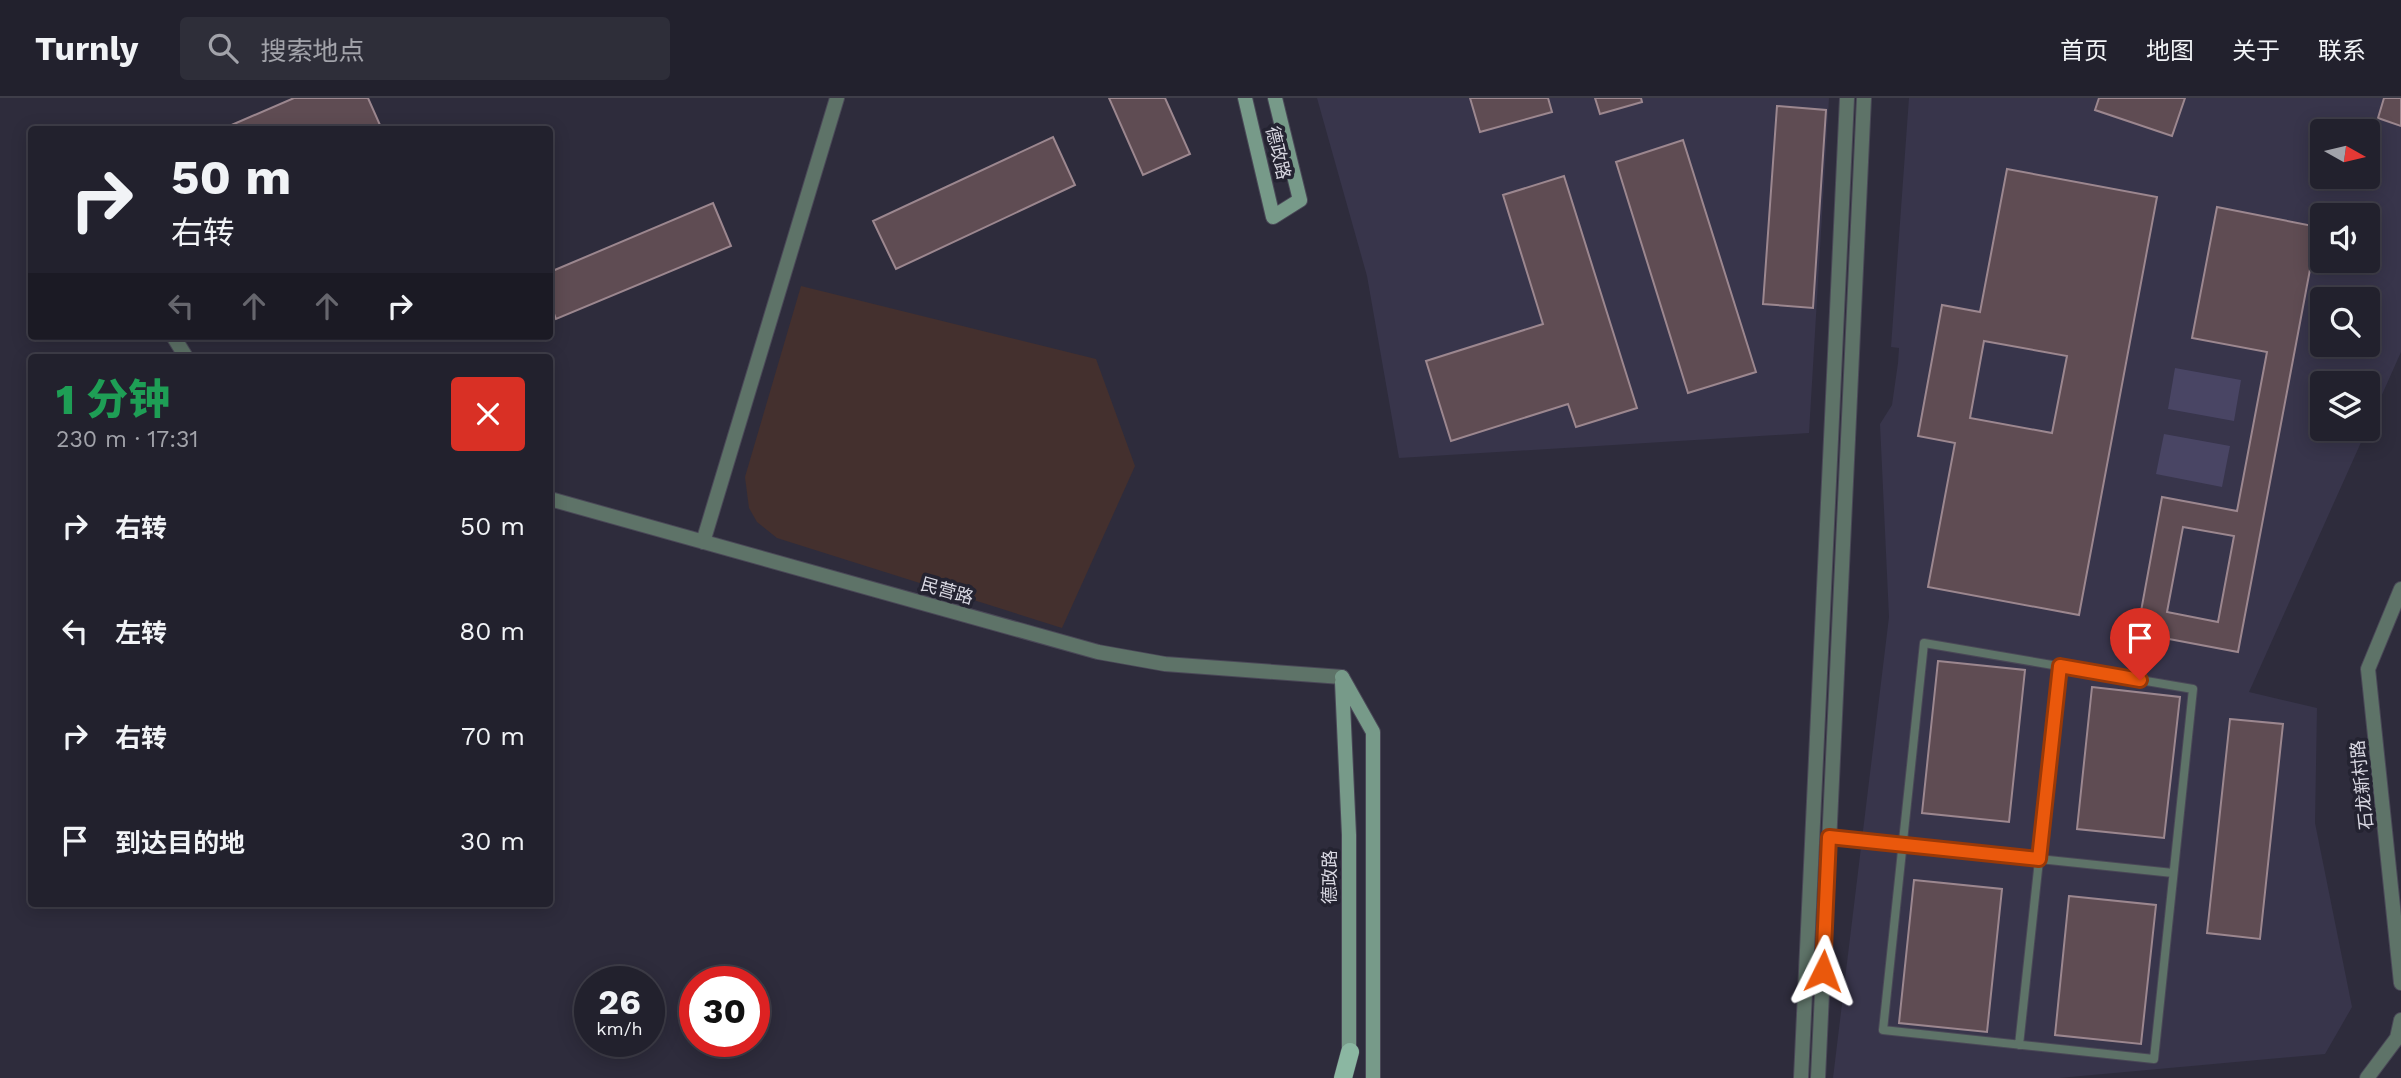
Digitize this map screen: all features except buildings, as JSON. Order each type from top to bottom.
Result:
[{"type":"main road","name":"德政路","points":[[1245,98],[1273,217],[1300,200],[1275,98]]},
{"type":"main road","name":"德政路","points":[[1342,677],[1349,835],[1349,1078]]},
{"type":"main road","points":[[1342,677],[1373,732],[1373,1078]]},
{"type":"main road","points":[[1343,1078],[1350,1052]]},
{"type":"street","points":[[703,542],[837,98]]},
{"type":"street","points":[[1801,1078],[1847,98]]},
{"type":"street","points":[[1818,1078],[1864,98]]},
{"type":"street","name":"民营路","points":[[553,500],[1098,652],[1165,664],[1342,677]]},
{"type":"street","name":"石龙新村路","points":[[2401,589],[2368,669],[2401,983]]},
{"type":"street","points":[[2367,1078],[2397,1038],[2401,1020]]},
{"type":"lane","points":[[1924,643],[2193,689],[2154,1059],[1883,1030],[1903,844],[1924,643]]},
{"type":"lane","points":[[2019,1045],[2060,666]]},
{"type":"lane","points":[[1829,837],[2174,873]]},
{"type":"shaded area","points":[[1317,98],[1829,98],[1809,433],[1399,458],[1367,276]]},
{"type":"shaded area","points":[[1909,98],[2401,98],[2401,352],[2380,399],[2380,371],[2310,371],[2310,441],[2362,441],[2249,692],[2317,708],[2315,823],[2352,1007],[2325,1054],[2059,1078],[1833,1078],[1889,617],[1880,424],[1892,405],[1899,348],[1891,347]]},
{"type":"shaded area","points":[[801,286],[1096,359],[1135,466],[1062,628],[777,538],[757,522],[749,508],[745,477]]},
{"type":"shaded area","points":[[2175,368],[2241,380],[2234,421],[2168,409]]},
{"type":"shaded area","points":[[2164,434],[2230,446],[2222,487],[2156,474]]},
{"type":"route","points":[[1823,971],[1829,837],[2039,859],[2060,666],[2140,680]]}]
